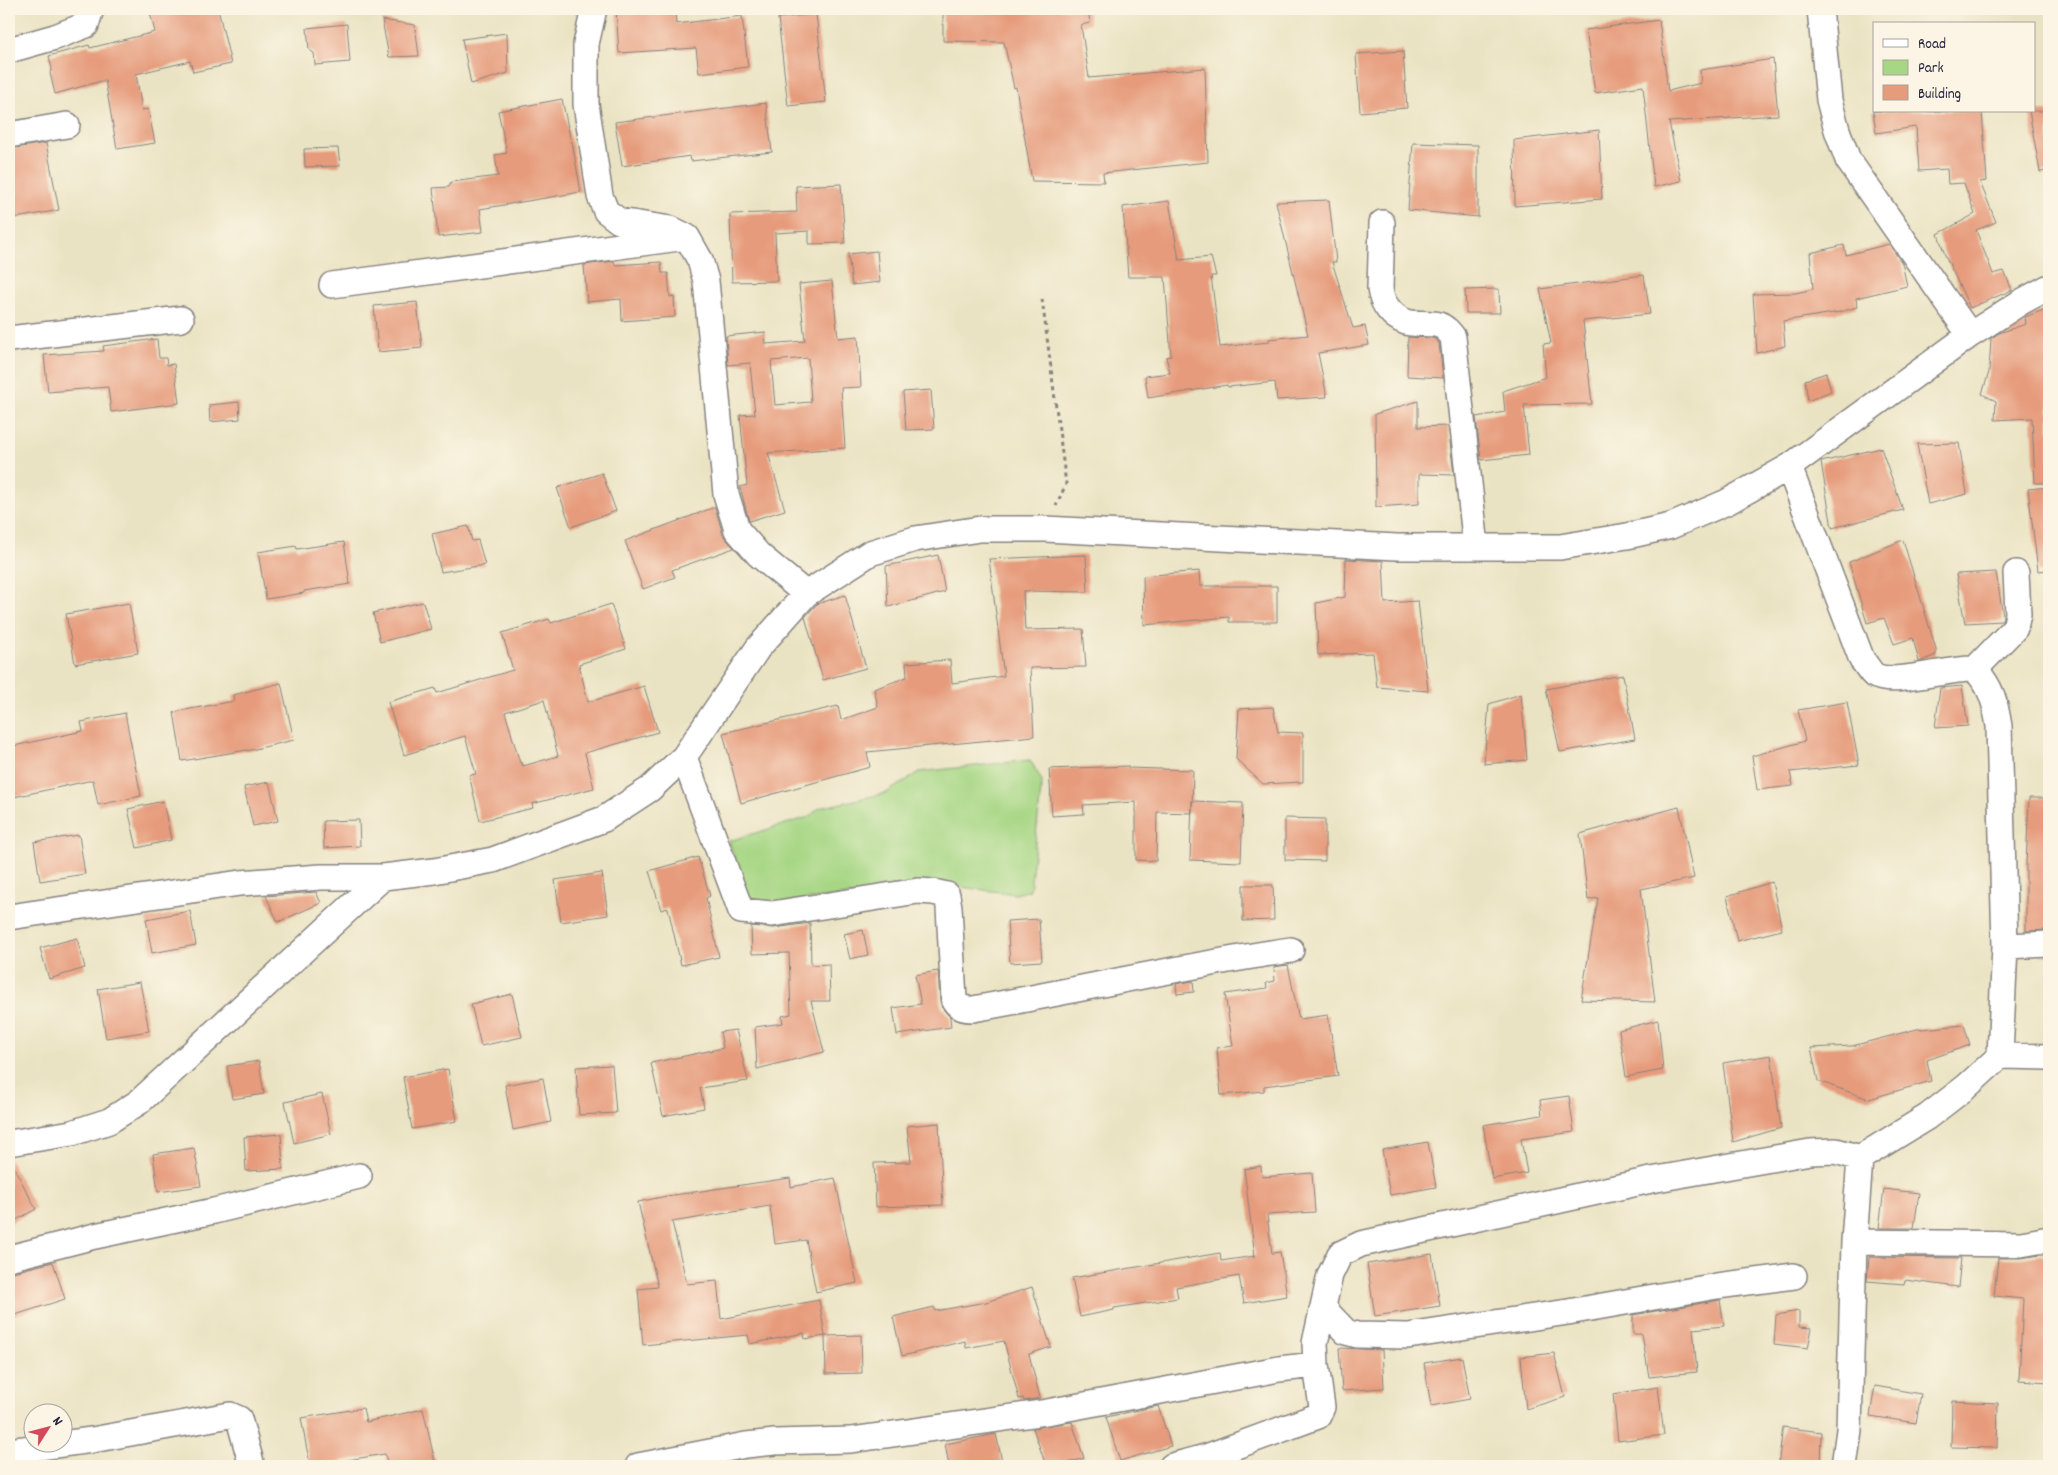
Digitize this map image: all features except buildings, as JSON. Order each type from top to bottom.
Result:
[{"type":"street","points":[[9,50],[55,37],[86,25],[91,9]]},
{"type":"street","points":[[594,9],[586,44],[586,104],[600,196],[606,210],[619,221],[671,228],[687,236],[700,260],[706,281],[726,494],[737,530],[759,555],[806,594]]},
{"type":"street","points":[[1820,9],[1829,100],[1848,160],[1970,335]]},
{"type":"street","points":[[9,135],[67,125]]},
{"type":"street","points":[[1382,223],[1381,300],[1388,309],[1407,322],[1439,325],[1448,330],[1454,338],[1476,547]]},
{"type":"street","points":[[332,285],[687,236]]},
{"type":"street","points":[[9,917],[240,883],[321,878],[382,877],[493,860],[604,819],[650,789],[684,757],[758,648],[806,594],[870,553],[915,539],[980,529],[1045,529],[1397,547],[1560,547],[1627,536],[1671,526],[1727,502],[1789,467],[1921,368],[2021,302],[2049,287]]},
{"type":"street","points":[[9,339],[181,319]]},
{"type":"street","points":[[1789,467],[1862,660],[1874,675],[1893,680],[1962,668],[1976,669],[1985,681],[1994,699],[1999,726],[2005,946],[2000,1056]]},
{"type":"street","points":[[1976,669],[2015,628],[2018,614],[2016,573]]},
{"type":"street","points":[[684,757],[742,911],[772,914],[918,891],[947,895],[950,907],[954,1000],[958,1006],[964,1008],[973,1009],[1040,997],[1225,959],[1292,950]]},
{"type":"street","points":[[9,1143],[72,1133],[109,1121],[139,1102],[382,877]]},
{"type":"street","points":[[2005,946],[2049,944]]},
{"type":"street","points":[[1172,1466],[1209,1456],[1318,1416],[1322,1407],[1316,1364],[1316,1343],[1330,1275],[1340,1254],[1361,1244],[1651,1180],[1810,1152],[1836,1152],[1860,1158],[1927,1117],[1966,1087],[2000,1056],[2049,1057]]},
{"type":"street","points":[[1844,1466],[1849,1430],[1854,1242],[1860,1158]]},
{"type":"street","points":[[9,1258],[95,1236],[214,1211],[359,1176]]},
{"type":"street","points":[[1854,1242],[2021,1244],[2049,1239]]},
{"type":"street","points":[[1323,1308],[1346,1332],[1356,1335],[1408,1336],[1568,1312],[1717,1286],[1794,1276]]},
{"type":"street","points":[[638,1466],[746,1445],[775,1442],[851,1440],[1047,1412],[1279,1369],[1316,1364]]},
{"type":"street","points":[[9,1451],[92,1440],[230,1415],[239,1419],[252,1466]]},
{"type":"path","points":[[1042,299],[1066,484],[1045,529]]},
{"type":"green space","points":[[1030,760],[1042,781],[1030,890],[1016,894],[944,885],[749,906],[729,841],[809,817],[819,808],[886,793],[919,772]]}]
